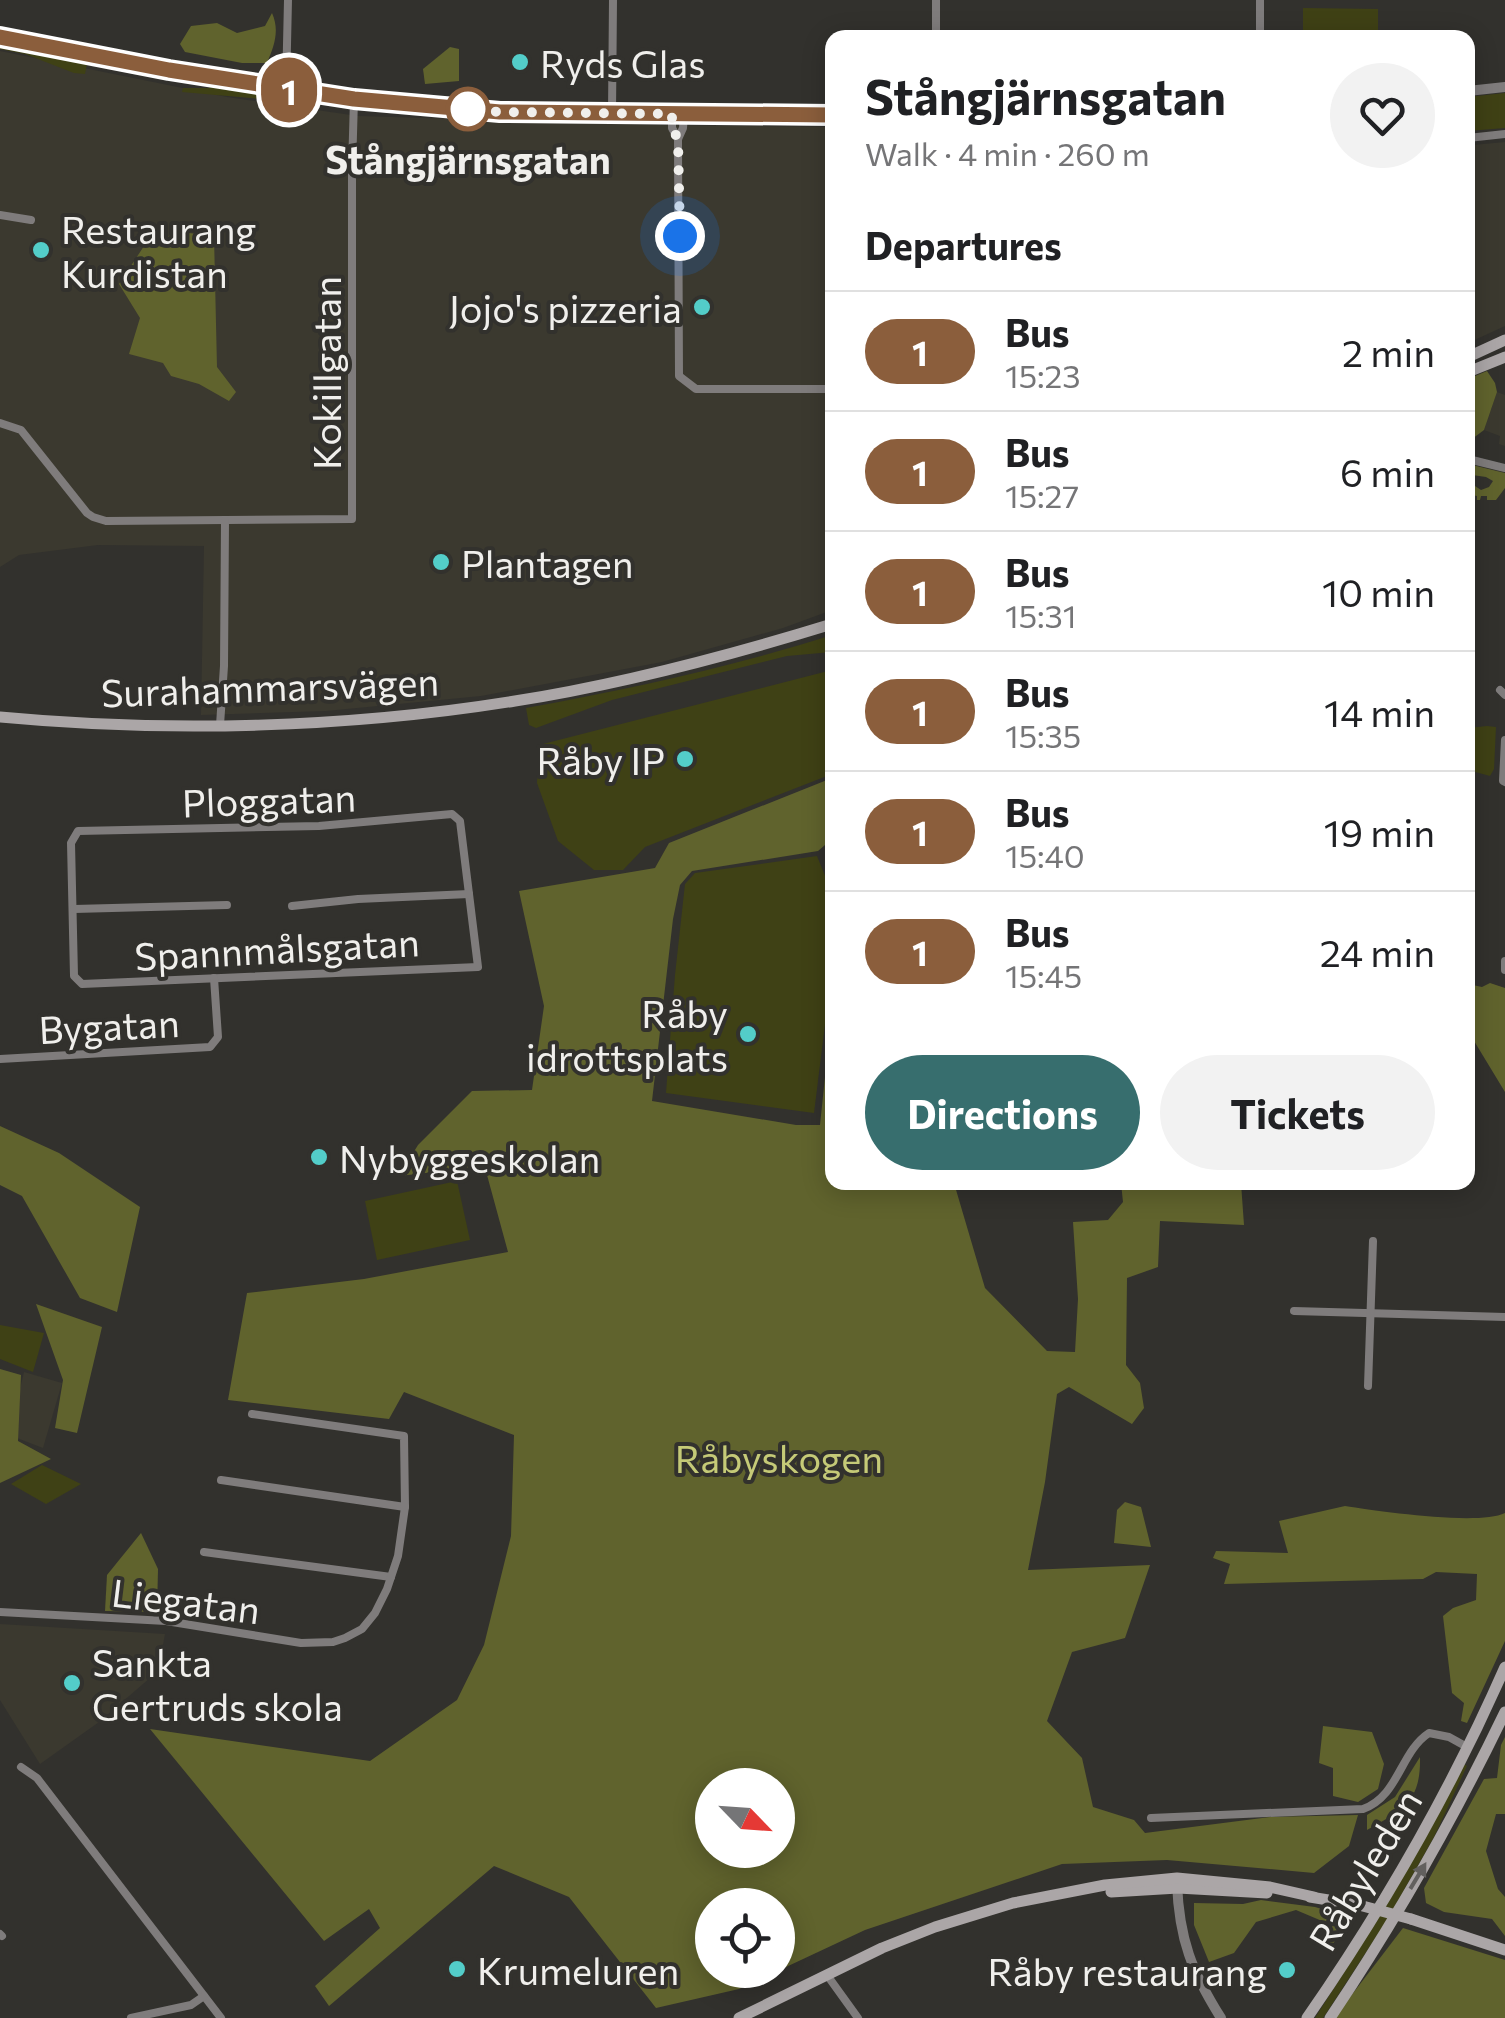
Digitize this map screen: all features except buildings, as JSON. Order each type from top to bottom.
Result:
[{"type":"main road","points":[[1475,354],[1505,340]]},
{"type":"main road","points":[[1475,369],[1505,357]]},
{"type":"main road","name":"Surahammarsvägen","points":[[0,717],[220,725],[337,721],[513,702],[688,666],[825,626]]},
{"type":"main road","name":"Råbyleden","points":[[1308,2018],[1382,1904],[1442,1798],[1505,1667]]},
{"type":"main road","name":"Råbyleden","points":[[1330,2018],[1435,1848],[1505,1712]]},
{"type":"main road","points":[[739,2018],[882,1948],[1013,1903],[1077,1892],[1178,1883],[1358,1905],[1505,1950]]},
{"type":"street","points":[[286,89],[288,0]]},
{"type":"street","points":[[612,113],[613,0]]},
{"type":"street","points":[[936,0],[936,30]]},
{"type":"street","points":[[1260,0],[1260,30]]},
{"type":"street","points":[[0,37],[169,70],[354,99],[500,112],[825,115]]},
{"type":"street","points":[[1475,90],[1505,86]]},
{"type":"street","name":"Kokillgatan","points":[[225,520],[352,519],[354,99]]},
{"type":"street","points":[[678,114],[683,128],[678,139],[679,376],[696,389],[825,389]]},
{"type":"street","points":[[1475,137],[1505,134]]},
{"type":"street","points":[[0,215],[32,220]]},
{"type":"street","points":[[0,423],[21,430],[93,518],[225,520],[220,725]]},
{"type":"street","points":[[1475,461],[1505,468]]},
{"type":"street","points":[[1505,740],[1505,782]]},
{"type":"street","name":"Ploggatan","points":[[74,909],[72,843],[81,830],[273,828],[452,814],[458,818],[462,832],[469,894]]},
{"type":"street","points":[[292,906],[469,894]]},
{"type":"street","name":"Spannmålsgatan","points":[[74,909],[74,976],[82,984],[478,966],[469,894]]},
{"type":"street","points":[[74,909],[227,905]]},
{"type":"street","points":[[1505,961],[1505,970]]},
{"type":"street","name":"Bygatan","points":[[0,1059],[210,1047],[218,1038],[214,978]]},
{"type":"street","points":[[1368,1386],[1373,1241]]},
{"type":"street","points":[[1294,1311],[1505,1317]]},
{"type":"street","name":"Liegatan","points":[[0,1612],[166,1621],[301,1642],[328,1643],[362,1629],[375,1614],[400,1544],[405,1507],[404,1436],[252,1414]]},
{"type":"street","points":[[221,1480],[405,1507]]},
{"type":"street","name":"Liegatan","points":[[204,1552],[391,1578]]},
{"type":"street","points":[[1151,1818],[1362,1809],[1382,1799],[1422,1737],[1429,1733],[1483,1755]]},
{"type":"street","points":[[21,1768],[36,1778],[221,2018]]},
{"type":"street","points":[[1178,1883],[1181,1923],[1192,1966],[1221,2018]]},
{"type":"street","points":[[827,1975],[858,2018]]},
{"type":"street","points":[[131,2018],[191,2005],[204,1996]]},
{"type":"shaded area","points":[[1303,8],[1378,9],[1378,30],[1303,30]]},
{"type":"shaded area","points":[[0,42],[88,59],[85,74],[0,49]]},
{"type":"shaded area","points":[[0,51],[227,97],[358,116],[825,127],[825,613],[662,662],[481,696],[326,711],[201,715],[204,546],[98,545],[19,555],[0,567]]},
{"type":"shaded area","points":[[210,83],[332,101],[340,106],[182,92],[183,88],[209,88]]},
{"type":"shaded area","points":[[1505,93],[1505,128],[1475,130],[1475,96]]},
{"type":"shaded area","points":[[1505,142],[1505,326],[1475,340],[1475,145]]},
{"type":"shaded area","points":[[1497,392],[1505,395],[1505,446],[1499,444],[1500,436],[1484,430]]},
{"type":"shaded area","points":[[825,637],[825,653],[787,656],[612,700],[536,728],[529,725],[526,708],[757,657]]},
{"type":"shaded area","name":"Råby IP","points":[[825,672],[825,777],[645,847],[623,870],[594,870],[558,841],[537,783],[539,745]]},
{"type":"shaded area","points":[[1475,727],[1496,727],[1494,769],[1490,776],[1475,772]]},
{"type":"shaded area","name":"Råby idrottsplats","points":[[817,856],[825,876],[825,1024],[814,1113],[666,1093],[685,884],[695,873]]},
{"type":"shaded area","points":[[457,1181],[470,1240],[377,1260],[365,1201]]},
{"type":"shaded area","points":[[0,1325],[44,1333],[33,1372],[0,1359]]},
{"type":"shaded area","points":[[24,1372],[62,1383],[43,1448],[9,1435]]},
{"type":"shaded area","points":[[42,1465],[81,1484],[46,1504],[11,1484]]},
{"type":"shaded area","name":"Sankta Gertruds skola","points":[[0,1624],[165,1634],[158,1671],[99,1722],[40,1764],[0,1700]]},
{"type":"shaded area","points":[[1464,1764],[1467,1766],[1434,1837],[1387,1920],[1323,2018],[1315,2018],[1378,1919]]},
{"type":"green space","points":[[272,13],[276,32],[267,63],[242,63],[185,52],[180,44],[191,26],[217,23],[237,33],[265,26]]},
{"type":"green space","points":[[450,47],[459,49],[459,81],[425,84],[423,69]]},
{"type":"green space","points":[[172,231],[214,236],[217,367],[236,392],[229,401],[199,384],[171,376],[163,363],[129,354],[140,318],[119,284],[146,243],[162,247]]},
{"type":"green space","points":[[1487,371],[1497,392],[1484,430],[1475,437],[1475,376]]},
{"type":"green space","points":[[1475,466],[1505,473],[1505,488],[1496,500],[1481,496],[1477,500],[1475,496],[1475,486],[1481,490],[1493,481],[1475,475]]},
{"type":"green space","name":"Råbyskogen","points":[[825,781],[825,845],[818,851],[692,871],[680,885],[652,1101],[796,1125],[820,1125],[825,1077],[825,1190],[956,1190],[985,1288],[1047,1351],[1075,1352],[1078,1299],[1073,1222],[1108,1220],[1123,1202],[1122,1190],[1242,1190],[1244,1225],[1160,1221],[1158,1267],[1127,1278],[1126,1365],[1140,1383],[1144,1408],[1132,1424],[1069,1387],[1057,1394],[1028,1570],[1150,1565],[1125,1638],[1072,1652],[1047,1721],[1082,1758],[1093,1807],[1134,1820],[1145,1833],[1270,1817],[1358,1815],[1349,1846],[1314,1873],[1167,1860],[1062,1864],[865,1930],[795,1963],[795,1888],[695,1888],[695,1988],[741,1988],[656,2008],[569,1897],[494,1866],[329,2006],[315,1986],[380,1928],[369,1909],[324,1941],[150,1729],[370,1761],[457,1700],[484,1645],[511,1536],[514,1435],[404,1392],[389,1419],[228,1400],[247,1293],[364,1279],[508,1252],[487,1175],[452,1170],[399,1176],[418,1145],[472,1091],[532,1090],[544,1006],[519,891],[655,868],[669,843]]},
{"type":"green space","points":[[1490,983],[1505,988],[1505,1092],[1475,1043],[1475,986]]},
{"type":"green space","points":[[0,1126],[59,1153],[140,1207],[117,1312],[80,1298],[22,1196],[0,1185]]},
{"type":"green space","points":[[36,1304],[102,1327],[77,1433],[55,1428],[63,1380]]},
{"type":"green space","points":[[0,1369],[21,1375],[18,1441],[51,1459],[0,1483]]},
{"type":"green space","points":[[1125,1502],[1141,1507],[1151,1547],[1114,1543],[1117,1510]]},
{"type":"green space","points":[[1345,1506],[1451,1518],[1505,1513],[1505,1641],[1467,1723],[1461,1721],[1464,1703],[1452,1693],[1443,1616],[1476,1600],[1477,1574],[1436,1572],[1423,1579],[1224,1584],[1230,1564],[1213,1558],[1216,1551],[1288,1553],[1279,1521]]},
{"type":"green space","points":[[141,1533],[158,1569],[157,1612],[105,1611],[107,1575]]},
{"type":"green space","points":[[1323,1726],[1372,1732],[1384,1764],[1378,1789],[1358,1802],[1333,1796],[1333,1768],[1319,1763]]},
{"type":"green space","points":[[1505,1737],[1505,1814],[1496,1814],[1486,1851],[1498,1889],[1505,1897],[1505,1936],[1492,1919],[1444,1912],[1426,1903],[1424,1888],[1484,1779],[1497,1778]]},
{"type":"green space","points":[[1420,1757],[1413,1795],[1390,1817],[1367,1830],[1367,1815],[1395,1797]]},
{"type":"green space","points":[[1261,1900],[1315,1907],[1349,1917],[1344,1933],[1331,1945],[1322,1921],[1296,1910],[1256,1922],[1234,1953],[1209,1962],[1194,1925],[1194,1903],[1243,1904]]},
{"type":"green space","points":[[1403,1928],[1505,1960],[1505,2018],[1334,2018]]},
{"type":"bus line","name":"1","points":[[0,37],[169,70],[354,99],[500,112],[825,115]]},
{"type":"place","name":"Ryds Glas","points":[[520,62]]},
{"type":"place","name":"Stångjärnsgatan","points":[[468,109]]},
{"type":"place","name":"Restaurang Kurdistan","points":[[41,250]]},
{"type":"place","name":"Jojo's pizzeria","points":[[702,307]]},
{"type":"place","name":"Plantagen","points":[[441,562]]},
{"type":"place","name":"Råby IP","points":[[685,759]]},
{"type":"place","name":"Råby idrottsplats","points":[[748,1034]]},
{"type":"place","name":"Nybyggeskolan","points":[[319,1157]]},
{"type":"place","name":"Sankta Gertruds skola","points":[[72,1683]]},
{"type":"place","name":"Krumeluren","points":[[457,1969]]},
{"type":"place","name":"Råby restaurang","points":[[1287,1970]]},
{"type":"route","points":[[468,109],[464,109],[672,114],[672,128],[678,139],[680,236]]}]
